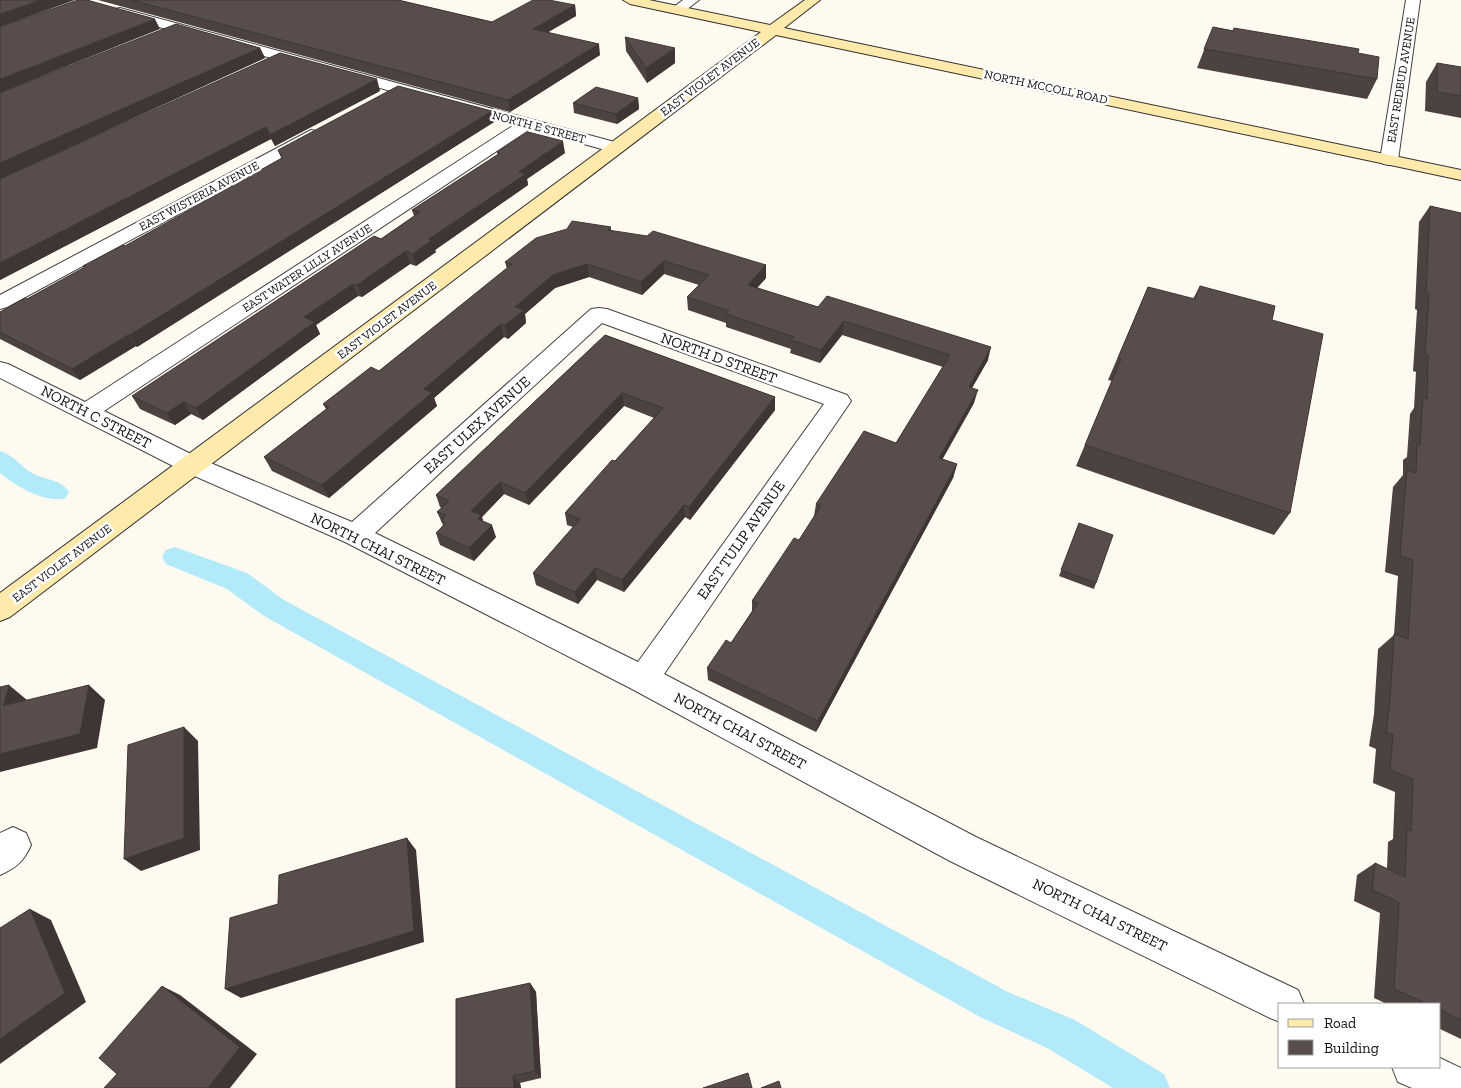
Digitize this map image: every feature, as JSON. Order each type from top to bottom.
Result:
[{"type":"street","name":"NORTH MCCOLL ROAD","points":[[630,0],[1461,175]]},
{"type":"street","points":[[677,10],[692,0]]},
{"type":"street","name":"EAST VIOLET AVENUE","points":[[0,610],[813,0]]},
{"type":"street","name":"EAST REDBUD AVENUE","points":[[1389,160],[1413,0]]},
{"type":"street","name":"NORTH E STREET","points":[[104,8],[616,148]]},
{"type":"street","points":[[161,36],[179,28]]},
{"type":"street","points":[[265,65],[283,57]]},
{"type":"street","points":[[372,102],[398,88]]},
{"type":"street","name":"EAST WATER LILLY AVENUE","points":[[86,412],[527,124]]},
{"type":"street","name":"EAST WISTERIA AVENUE","points":[[0,304],[329,126]]},
{"type":"street","name":"NORTH D STREET","points":[[599,314],[839,401]]},
{"type":"street","name":"EAST ULEX AVENUE","points":[[355,535],[599,314]]},
{"type":"street","name":"NORTH C STREET","points":[[0,369],[192,465]]},
{"type":"street","name":"EAST TULIP AVENUE","points":[[643,679],[839,401]]},
{"type":"street","name":"NORTH CHAI STREET","points":[[192,465],[355,535],[643,679],[963,849],[1282,1003]]},
{"type":"street","points":[[1415,1068],[1457,1088]]},
{"type":"building","points":[[0,0],[41,0],[0,14]]},
{"type":"building","points":[[78,0],[87,0],[155,19],[0,79],[0,27]]},
{"type":"building","points":[[131,0],[398,0],[492,22],[533,0],[549,0],[575,5],[533,29],[599,44],[508,100]]},
{"type":"building","points":[[176,24],[260,48],[0,163],[0,93]]},
{"type":"building","points":[[1213,27],[1233,31],[1234,28],[1359,49],[1358,53],[1379,57],[1377,79],[1204,49]]},
{"type":"building","points":[[625,37],[675,48],[646,68]]},
{"type":"building","points":[[280,53],[377,79],[270,135],[266,127],[0,263],[0,179]]},
{"type":"building","points":[[1437,63],[1461,67],[1461,96],[1437,92]]},
{"type":"building","points":[[398,86],[492,111],[72,369],[0,332],[0,312],[85,267],[83,266],[123,245],[125,246],[282,158],[278,150]]},
{"type":"building","points":[[596,87],[638,98],[616,114],[573,103]]},
{"type":"building","points":[[528,132],[563,141],[519,172],[526,174],[429,239],[432,240],[413,254],[406,251],[357,285],[353,284],[304,317],[315,322],[196,408],[183,402],[167,413],[132,396],[374,236],[381,239],[420,212],[412,210],[500,153],[497,152]]},
{"type":"building","points":[[1430,206],[1461,213],[1461,1020],[1441,1010],[1441,1003],[1425,1003],[1394,989],[1399,902],[1372,890],[1375,863],[1405,877],[1407,829],[1411,831],[1413,779],[1390,770],[1393,735],[1386,732],[1394,634],[1408,639],[1413,560],[1400,556],[1407,470],[1416,473],[1417,444],[1420,445],[1423,397],[1427,399],[1428,355],[1425,354],[1429,294],[1426,293]]},
{"type":"building","points":[[572,221],[611,227],[608,230],[647,236],[653,231],[766,265],[748,285],[818,307],[827,296],[991,347],[969,387],[978,390],[939,458],[957,464],[818,721],[707,668],[726,640],[731,643],[758,603],[752,601],[794,538],[799,540],[821,506],[816,504],[864,431],[896,443],[950,355],[844,321],[821,350],[791,340],[794,337],[726,314],[729,311],[687,297],[709,275],[664,261],[641,282],[587,264],[553,275],[515,307],[524,310],[505,325],[501,324],[424,389],[432,393],[322,485],[264,457],[329,407],[323,404],[371,367],[379,371],[512,264],[505,262],[536,238],[567,229]]},
{"type":"building","points":[[1200,286],[1275,306],[1272,320],[1323,334],[1290,513],[1085,445],[1121,359],[1118,358],[1148,287],[1195,299]]},
{"type":"building","points":[[605,335],[775,397],[689,507],[684,505],[622,580],[595,568],[575,592],[533,573],[580,519],[565,513],[612,460],[615,461],[663,408],[622,393],[525,493],[500,482],[471,511],[481,515],[478,519],[492,525],[469,548],[436,533],[446,523],[441,521],[446,515],[437,512],[449,501],[436,495]]},
{"type":"building","points":[[1079,523],[1113,535],[1096,583],[1061,570]]},
{"type":"building","points":[[9,685],[3,706],[89,685],[80,734],[0,754],[0,687]]},
{"type":"building","points":[[184,727],[184,838],[124,859],[128,745]]},
{"type":"building","points":[[407,838],[414,931],[225,989],[230,918],[278,904],[279,875]]},
{"type":"building","points":[[30,909],[65,993],[0,1039],[0,928]]},
{"type":"building","points":[[530,983],[535,1071],[513,1076],[514,1088],[456,1088],[456,999]]},
{"type":"building","points":[[162,986],[240,1047],[208,1088],[104,1088],[117,1074],[99,1058]]},
{"type":"building","points":[[748,1073],[752,1088],[703,1088]]},
{"type":"building","points":[[779,1081],[781,1088],[761,1088]]},
{"type":"waterway","points":[[0,459],[23,479],[57,492]]},
{"type":"waterway","points":[[175,557],[237,581],[274,608],[995,1005],[1061,1034],[1150,1088]]}]
